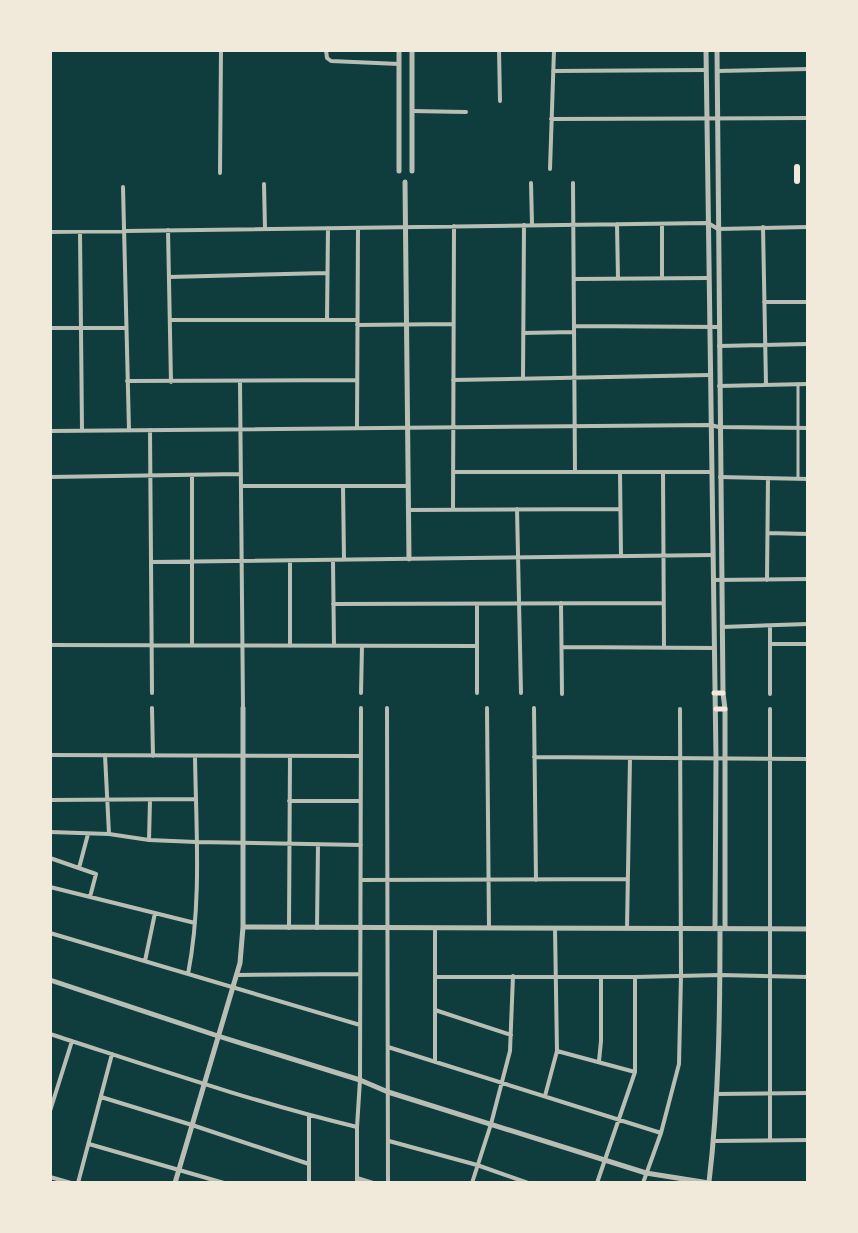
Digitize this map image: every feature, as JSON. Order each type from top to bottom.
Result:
[{"type":"main road","points":[[797,167],[797,181]]},
{"type":"main road","points":[[714,693],[723,693]]},
{"type":"main road","points":[[716,709],[725,709]]},
{"type":"street","points":[[220,173],[221,50]]},
{"type":"street","points":[[326,50],[328,60],[399,64]]},
{"type":"street","points":[[399,50],[399,171]]},
{"type":"street","points":[[412,50],[412,171]]},
{"type":"street","points":[[499,50],[500,101]]},
{"type":"street","points":[[550,169],[554,50]]},
{"type":"street","points":[[706,50],[720,928],[714,1141],[709,1183]]},
{"type":"street","points":[[717,50],[719,427],[725,709],[720,928]]},
{"type":"street","points":[[717,71],[808,69]]},
{"type":"street","points":[[553,71],[706,70]]},
{"type":"street","points":[[412,111],[466,112]]},
{"type":"street","points":[[551,119],[808,118]]},
{"type":"street","points":[[399,145],[412,145]]},
{"type":"street","points":[[405,182],[409,559]]},
{"type":"street","points":[[531,183],[532,225]]},
{"type":"street","points":[[573,183],[575,472]]},
{"type":"street","points":[[264,184],[265,229]]},
{"type":"street","points":[[123,187],[129,430]]},
{"type":"street","points":[[50,232],[708,223],[718,229],[808,227]]},
{"type":"street","points":[[617,224],[618,279]]},
{"type":"street","points":[[662,224],[662,278]]},
{"type":"street","points":[[523,378],[524,225]]},
{"type":"street","points":[[453,510],[454,226]]},
{"type":"street","points":[[763,227],[766,385]]},
{"type":"street","points":[[327,320],[328,228]]},
{"type":"street","points":[[357,427],[358,228]]},
{"type":"street","points":[[168,230],[171,382]]},
{"type":"street","points":[[80,232],[82,430]]},
{"type":"street","points":[[169,277],[327,273]]},
{"type":"street","points":[[574,279],[709,278]]},
{"type":"street","points":[[764,302],[808,302]]},
{"type":"street","points":[[170,320],[453,324]]},
{"type":"street","points":[[523,333],[574,329],[719,327]]},
{"type":"street","points":[[50,328],[126,328]]},
{"type":"street","points":[[719,346],[808,344]]},
{"type":"street","points":[[453,380],[710,375]]},
{"type":"street","points":[[127,381],[357,380]]},
{"type":"street","points":[[175,1183],[237,975],[243,927],[240,381]]},
{"type":"street","points":[[798,384],[798,478]]},
{"type":"street","points":[[719,386],[808,384]]},
{"type":"street","points":[[50,431],[575,425],[808,428]]},
{"type":"street","points":[[150,430],[152,693]]},
{"type":"street","points":[[453,472],[711,472]]},
{"type":"street","points":[[620,472],[621,556]]},
{"type":"street","points":[[663,472],[664,647]]},
{"type":"street","points":[[50,477],[240,474]]},
{"type":"street","points":[[192,475],[192,645]]},
{"type":"street","points":[[720,477],[808,479]]},
{"type":"street","points":[[767,580],[768,478]]},
{"type":"street","points":[[241,486],[408,486]]},
{"type":"street","points":[[343,486],[344,559]]},
{"type":"street","points":[[517,509],[521,693]]},
{"type":"street","points":[[408,510],[620,509]]},
{"type":"street","points":[[768,533],[808,534]]},
{"type":"street","points":[[151,562],[712,555]]},
{"type":"street","points":[[290,560],[290,646]]},
{"type":"street","points":[[333,560],[334,646]]},
{"type":"street","points":[[713,580],[808,579]]},
{"type":"street","points":[[477,603],[477,693]]},
{"type":"street","points":[[561,603],[562,694]]},
{"type":"street","points":[[333,604],[663,603]]},
{"type":"street","points":[[722,627],[808,624]]},
{"type":"street","points":[[770,626],[770,694]]},
{"type":"street","points":[[770,644],[808,644]]},
{"type":"street","points":[[50,645],[477,646]]},
{"type":"street","points":[[361,693],[362,646]]},
{"type":"street","points":[[562,647],[714,648]]},
{"type":"street","points":[[152,708],[153,756]]},
{"type":"street","points":[[361,708],[357,1181],[373,1183]]},
{"type":"street","points":[[387,708],[388,1183]]},
{"type":"street","points":[[487,708],[489,928]]},
{"type":"street","points":[[534,708],[536,880]]},
{"type":"street","points":[[643,1183],[661,1133],[679,1064],[680,709]]},
{"type":"street","points":[[770,709],[770,1140]]},
{"type":"street","points":[[50,755],[361,756]]},
{"type":"street","points":[[105,755],[109,834]]},
{"type":"street","points":[[188,974],[195,923],[195,756]]},
{"type":"street","points":[[289,928],[290,756]]},
{"type":"street","points":[[534,757],[808,759]]},
{"type":"street","points":[[627,928],[630,758]]},
{"type":"street","points":[[50,800],[196,799]]},
{"type":"street","points":[[149,840],[150,800]]},
{"type":"street","points":[[289,801],[361,801]]},
{"type":"street","points":[[50,832],[196,842],[361,845]]},
{"type":"street","points":[[79,868],[88,834]]},
{"type":"street","points":[[317,928],[318,844]]},
{"type":"street","points":[[50,858],[96,874],[90,897]]},
{"type":"street","points":[[361,880],[628,879]]},
{"type":"street","points":[[50,887],[195,923]]},
{"type":"street","points":[[145,961],[155,913]]},
{"type":"street","points":[[243,927],[808,929]]},
{"type":"street","points":[[435,928],[435,1062]]},
{"type":"street","points":[[545,1097],[557,1051],[555,928]]},
{"type":"street","points":[[50,933],[360,1025]]},
{"type":"street","points":[[237,975],[359,974]]},
{"type":"street","points":[[472,1183],[511,1044],[513,976]]},
{"type":"street","points":[[435,977],[808,977]]},
{"type":"street","points":[[599,1061],[601,977]]},
{"type":"street","points":[[597,1183],[635,1072],[635,977]]},
{"type":"street","points":[[50,980],[605,1161],[646,1173],[723,1183]]},
{"type":"street","points":[[435,1010],[511,1035]]},
{"type":"street","points":[[50,1034],[309,1116],[357,1127]]},
{"type":"street","points":[[50,1111],[72,1041]]},
{"type":"street","points":[[388,1047],[661,1133]]},
{"type":"street","points":[[557,1051],[635,1072]]},
{"type":"street","points":[[78,1183],[112,1054]]},
{"type":"street","points":[[50,1080],[58,1083]]},
{"type":"street","points":[[716,1094],[808,1093]]},
{"type":"street","points":[[101,1097],[309,1164]]},
{"type":"street","points":[[309,1116],[309,1183]]},
{"type":"street","points":[[714,1141],[808,1140]]},
{"type":"street","points":[[389,1141],[477,1165],[528,1183]]},
{"type":"street","points":[[89,1144],[224,1183]]},
{"type":"street","points":[[50,1177],[71,1183]]}]
